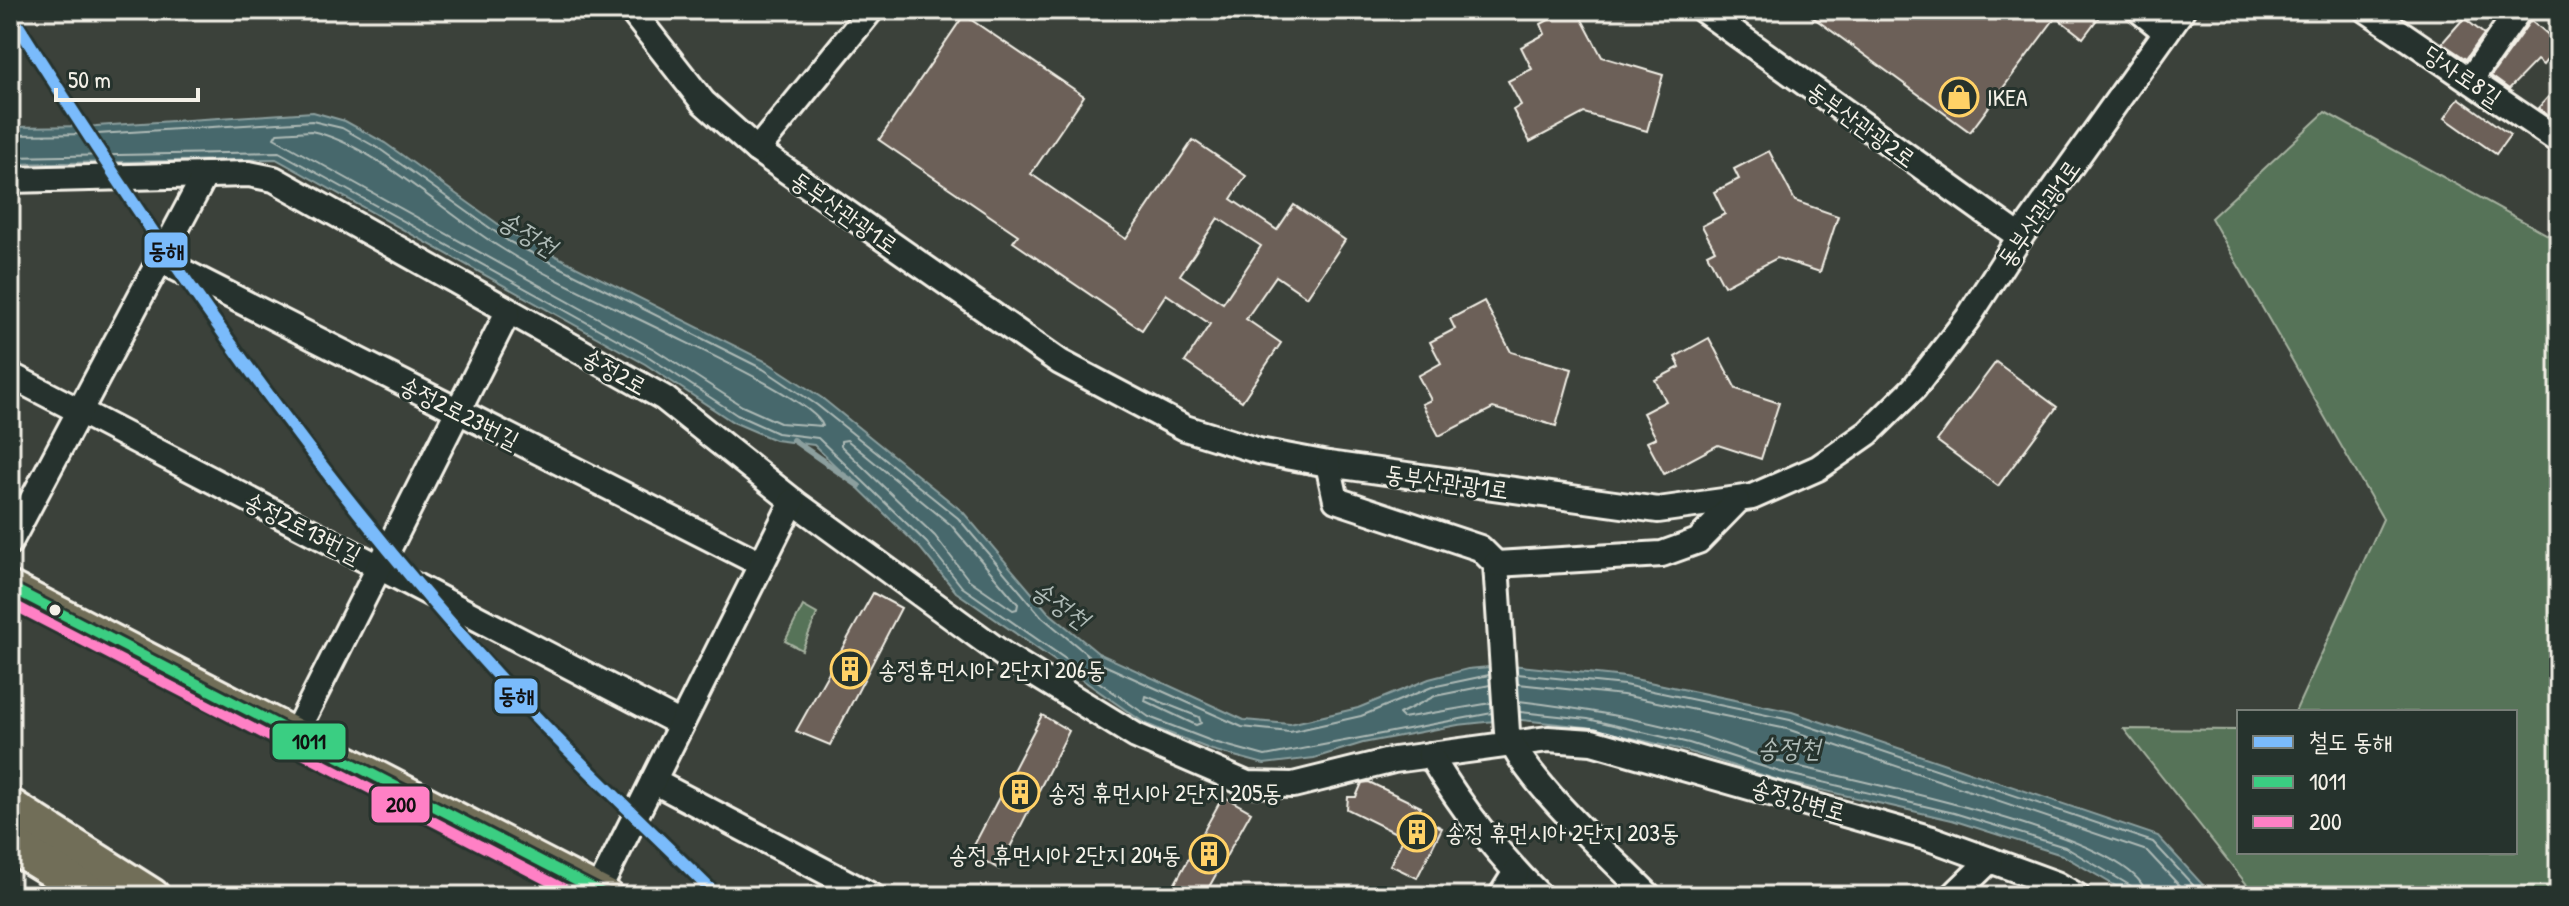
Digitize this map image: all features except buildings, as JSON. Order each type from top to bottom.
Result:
[{"type":"highway","points":[[10,806],[97,858],[152,896]]},
{"type":"highway","points":[[10,844],[95,896]]},
{"type":"main road","points":[[10,587],[603,893]]},
{"type":"street","name":"동부산관광1로","points":[[631,10],[703,102],[757,150],[1060,362],[1185,428],[1259,451],[1328,464],[1658,510],[1737,501],[1818,468],[1868,433],[1914,388],[1968,318],[2020,237],[2182,10]]},
{"type":"street","points":[[757,150],[871,10]]},
{"type":"street","name":"동부산관광2로","points":[[1703,10],[2020,237]]},
{"type":"street","points":[[2139,10],[2166,32]]},
{"type":"street","name":"당사로8길","points":[[2367,10],[2559,141]]},
{"type":"street","points":[[2470,80],[2519,10]]},
{"type":"street","name":"송정2로","points":[[10,180],[249,174],[274,179],[664,398],[793,501],[1004,655],[1136,736],[1247,784],[1293,785],[1430,755]]},
{"type":"street","points":[[10,542],[205,175]]},
{"type":"street","name":"송정2로23번길","points":[[160,260],[761,564]]},
{"type":"street","points":[[295,734],[508,312]]},
{"type":"street","name":"송정2로13번길","points":[[10,375],[681,724]]},
{"type":"street","points":[[1328,464],[1336,500],[1480,548],[1496,576],[1510,739],[1531,774],[1649,896]]},
{"type":"street","points":[[603,893],[653,781],[793,501]]},
{"type":"street","points":[[1496,576],[1662,554],[1698,541],[1737,501]]},
{"type":"street","name":"송정강변로","points":[[1430,755],[1510,739],[1592,742],[1810,801],[1990,860],[2056,884],[2077,896]]},
{"type":"street","points":[[1430,755],[1516,872],[1540,896]]},
{"type":"street","points":[[653,781],[872,896]]},
{"type":"street","points":[[1953,896],[1990,860]]},
{"type":"street","points":[[1501,896],[1516,872]]},
{"type":"green space","points":[[2325,112],[2559,241],[2559,896],[2256,896],[2124,729],[2237,730],[2237,854],[2517,854],[2517,710],[2296,710],[2383,519],[2211,218]]},
{"type":"green space","points":[[803,606],[817,614],[802,650],[785,641]]},
{"type":"water","name":"송정천","points":[[313,112],[345,121],[385,143],[512,234],[767,362],[822,398],[963,512],[1048,612],[1098,653],[1244,720],[1290,724],[1358,708],[1429,679],[1468,669],[1511,665],[1625,677],[1792,712],[2158,836],[2213,896],[2133,896],[2062,855],[1952,820],[1778,780],[1687,751],[1586,727],[1513,719],[1458,725],[1363,743],[1314,758],[1264,764],[1212,750],[1146,724],[956,592],[921,549],[814,445],[775,440],[733,422],[645,364],[276,159],[10,164],[10,127],[96,126]]},
{"type":"waterway","name":"송정천","points":[[793,440],[859,486]]},
{"type":"rail line","name":"동해","points":[[10,13],[126,193],[187,281],[313,454],[379,538],[520,700],[717,896]]},
{"type":"transit line","name":"1011","points":[[10,587],[608,896]]},
{"type":"transit line","name":"200","points":[[10,603],[578,896]]},
{"type":"place","name":"IKEA","points":[[1959,97]]},
{"type":"place","name":"송정휴먼시아 2단지 206동","points":[[850,669]]},
{"type":"place","name":"송정 휴먼시아 2단지 205동","points":[[1020,792]]},
{"type":"place","name":"송정 휴먼시아 2단지 203동","points":[[1417,832]]},
{"type":"place","name":"송정 휴먼시아 2단지 204동","points":[[1209,854]]}]
